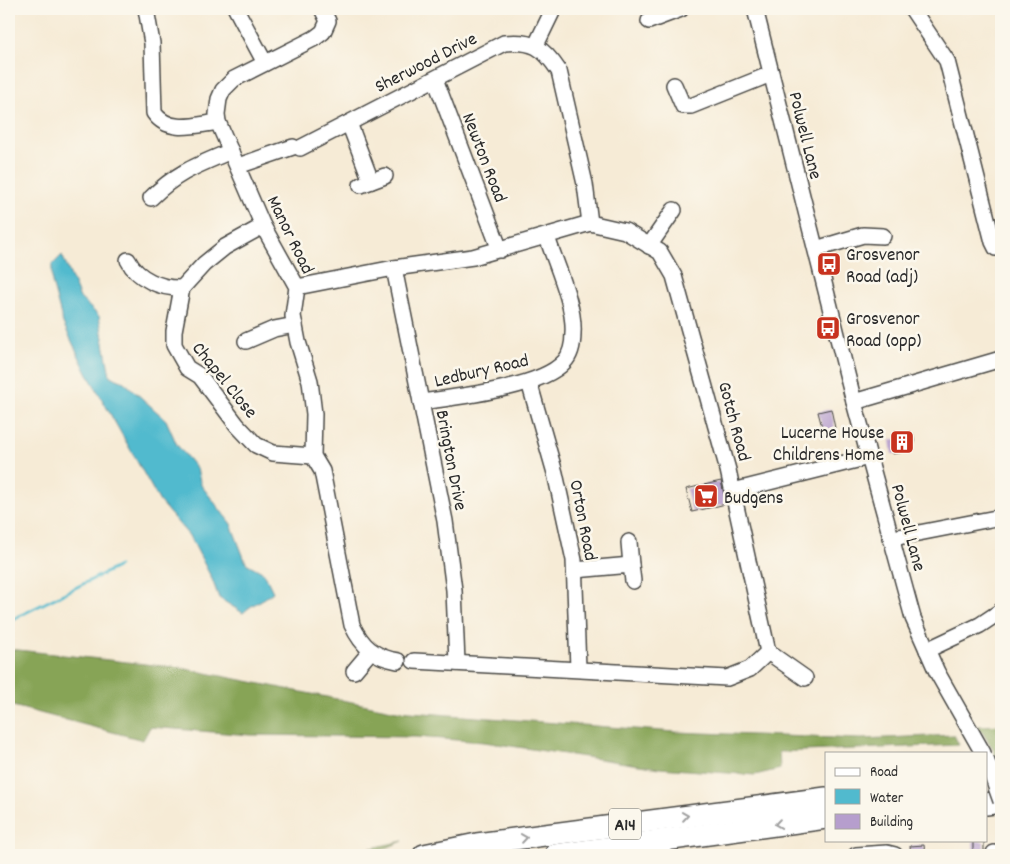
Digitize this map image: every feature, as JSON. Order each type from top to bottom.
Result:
[{"type":"highway","points":[[988,782],[1001,780]]},
{"type":"highway","name":"A14","points":[[424,855],[477,844],[825,798]]},
{"type":"highway","points":[[988,804],[1001,802]]},
{"type":"highway","name":"A14","points":[[555,855],[825,818]]},
{"type":"street","points":[[146,9],[152,43],[154,113],[160,121],[174,127],[218,122],[217,114],[223,90],[234,80],[323,32],[328,21],[322,9]]},
{"type":"street","points":[[236,9],[265,63]]},
{"type":"street","points":[[649,21],[681,9]]},
{"type":"street","name":"Polwell Lane","points":[[755,9],[854,402],[893,538],[913,618],[937,672],[983,752]]},
{"type":"street","points":[[912,9],[948,61],[996,235]]},
{"type":"street","points":[[297,288],[394,268],[473,257],[590,223],[586,184],[559,71],[550,57],[536,45],[553,10]]},
{"type":"street","name":"Sherwood Drive","points":[[238,166],[296,147],[349,123],[504,43],[520,42],[536,45]]},
{"type":"street","points":[[674,85],[683,106],[691,106],[771,74]]},
{"type":"street","name":"Newton Road","points":[[435,79],[500,250]]},
{"type":"street","name":"Manor Road","points":[[218,122],[264,226],[297,288],[293,316],[310,381],[314,414],[313,456],[322,471],[352,625],[362,644],[370,652]]},
{"type":"street","points":[[349,123],[373,181]]},
{"type":"street","points":[[151,198],[168,181],[182,172],[231,151]]},
{"type":"street","points":[[649,246],[674,210]]},
{"type":"street","name":"Gotch Road","points":[[590,223],[625,231],[660,252],[674,276],[701,367],[733,491],[768,652]]},
{"type":"street","points":[[128,260],[139,275],[170,288],[182,288],[204,264],[225,247],[264,226]]},
{"type":"street","points":[[816,249],[863,235],[883,236]]},
{"type":"street","name":"Ledbury Road","points":[[421,402],[529,382],[564,362],[571,349],[574,333],[572,316],[547,237]]},
{"type":"street","name":"Brington Drive","points":[[394,268],[445,521],[454,590],[457,663]]},
{"type":"street","name":"Chapel Close","points":[[182,288],[174,331],[174,345],[187,368],[200,376],[237,425],[256,445],[274,453],[313,456]]},
{"type":"street","points":[[246,341],[274,329],[295,325]]},
{"type":"street","points":[[854,402],[1001,360]]},
{"type":"street","name":"Orton Road","points":[[529,382],[566,518],[575,570],[578,668]]},
{"type":"street","points":[[733,491],[869,456]]},
{"type":"street","points":[[893,538],[1001,517]]},
{"type":"street","points":[[630,542],[633,581]]},
{"type":"street","points":[[575,570],[631,565]]},
{"type":"street","points":[[927,650],[980,625],[1001,611]]},
{"type":"street","points":[[980,625],[1001,621]]},
{"type":"street","points":[[354,671],[370,652],[385,659],[398,661]]},
{"type":"street","points":[[414,661],[578,668],[726,678],[750,668],[768,652],[805,678]]},
{"type":"street","name":"Polwell Lane","points":[[988,765],[1001,802]]},
{"type":"street","points":[[856,855],[887,853],[895,855]]},
{"type":"green space","points":[[9,649],[181,668],[397,711],[675,732],[861,739],[954,735],[959,745],[779,752],[780,769],[755,775],[659,768],[484,742],[416,737],[250,735],[150,727],[143,740],[9,705]]},
{"type":"green space","points":[[1001,725],[1001,768],[992,747],[978,726]]},
{"type":"green space","points":[[403,841],[369,855],[320,855],[354,852]]},
{"type":"water","points":[[62,255],[80,298],[99,316],[110,376],[124,382],[166,420],[177,445],[197,469],[201,485],[231,524],[246,563],[264,573],[273,592],[243,613],[219,598],[212,579],[191,538],[160,502],[86,371],[63,323],[52,282],[52,265]]},
{"type":"building","points":[[831,409],[835,428],[823,431],[818,412]]},
{"type":"building","name":"Lucerne House Childrens Home","points":[[913,433],[915,444],[904,446],[905,452],[892,454],[890,440],[904,437],[904,434]]},
{"type":"building","name":"Budgens","points":[[721,481],[726,504],[692,512],[686,489]]},
{"type":"building","points":[[973,842],[984,842],[984,853],[973,853]]},
{"type":"building","points":[[924,845],[925,855],[911,855],[910,846]]},
{"type":"waterway","points":[[9,621],[119,566]]},
{"type":"place","name":"Grosvenor Road (adj)","points":[[829,264]]},
{"type":"place","name":"Grosvenor Road (opp)","points":[[828,328]]},
{"type":"place","name":"Lucerne House Childrens Home","points":[[902,442]]},
{"type":"place","name":"Budgens","points":[[706,496]]}]
